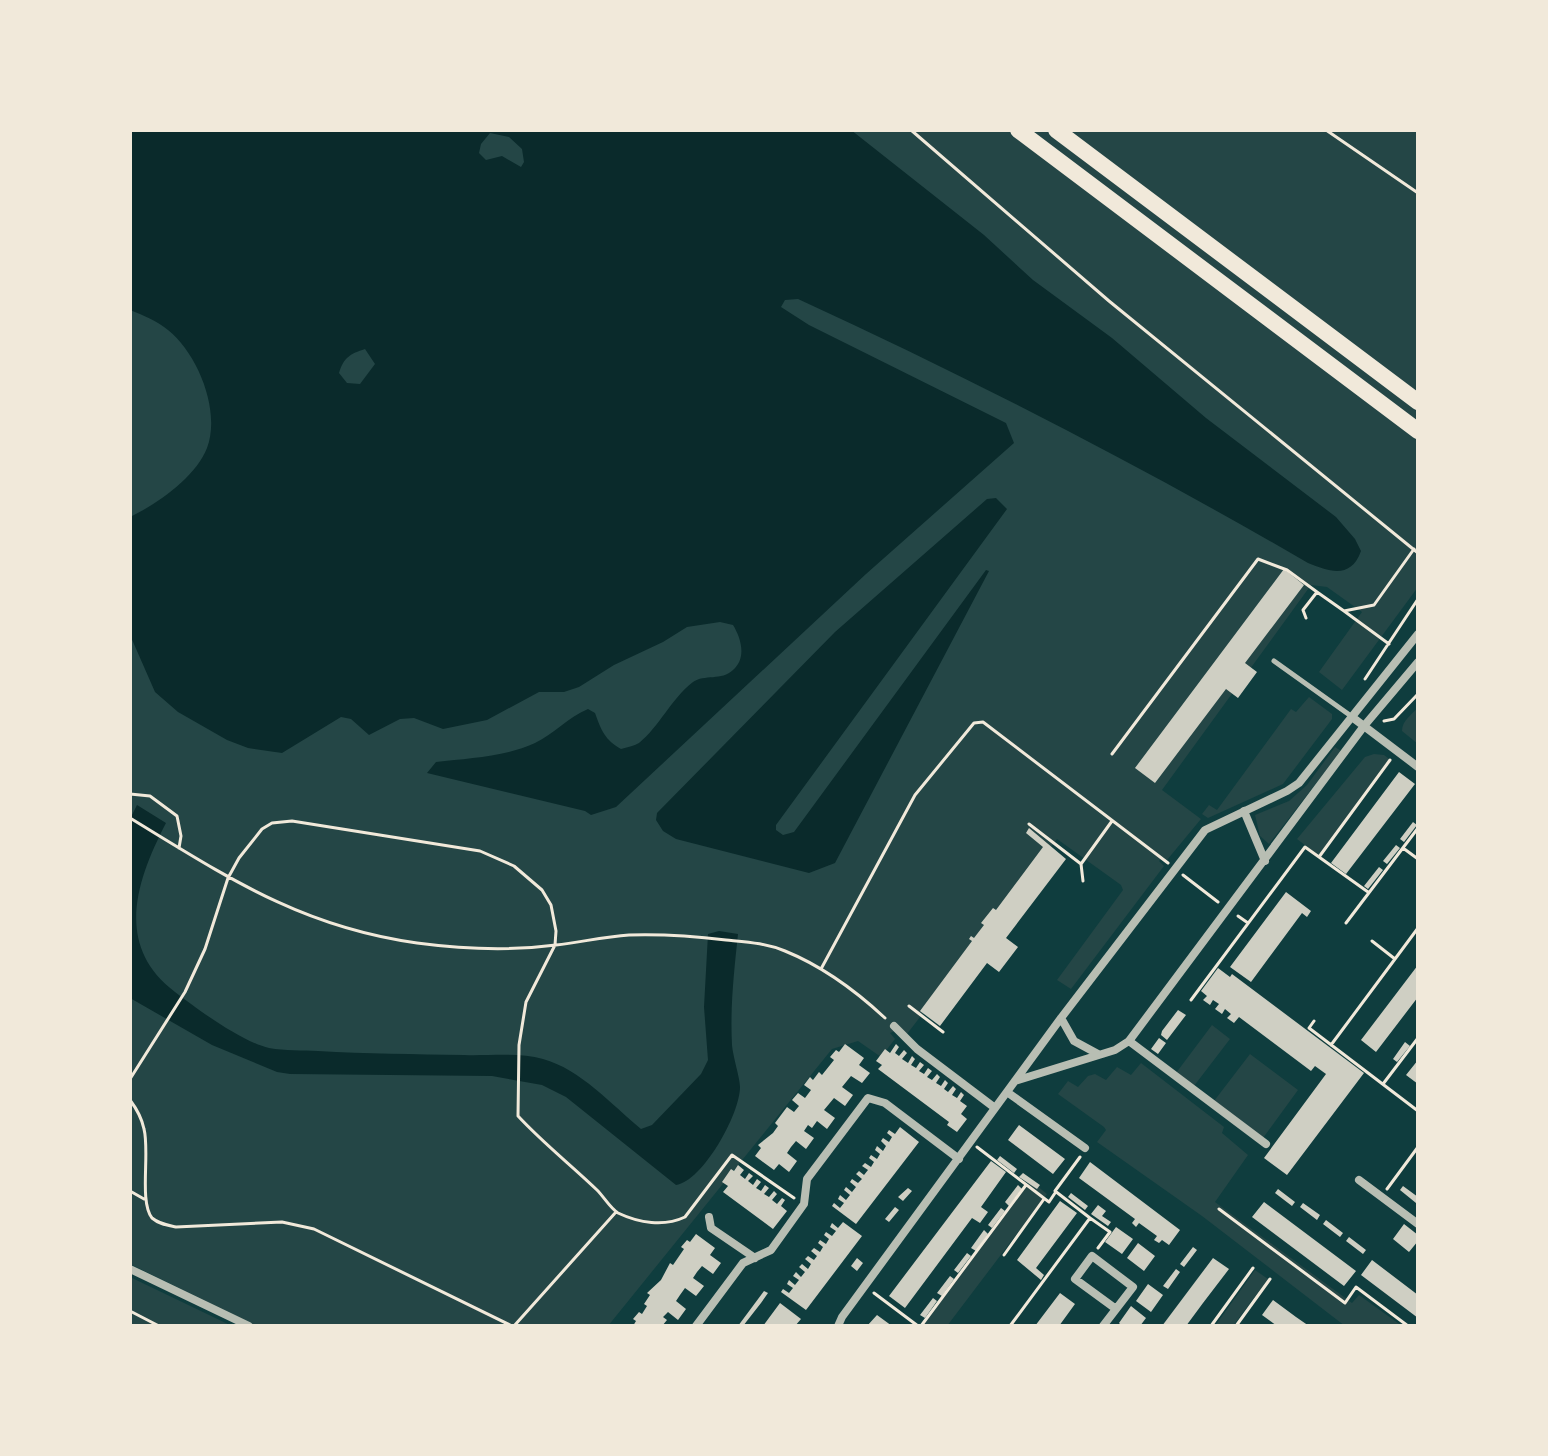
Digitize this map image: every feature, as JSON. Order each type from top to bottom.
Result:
[{"type":"highway","points":[[1018,130],[1418,431]]},
{"type":"highway","points":[[1056,130],[1418,402]]},
{"type":"street","points":[[838,1326],[1061,1018],[1205,830],[1299,783],[1418,634]]},
{"type":"street","points":[[1015,1081],[1115,1050],[1129,1041],[1364,726],[1418,662]]},
{"type":"street","points":[[1352,717],[1418,767]]},
{"type":"street","points":[[1244,811],[1265,861]]},
{"type":"street","points":[[1061,1018],[1074,1041],[1099,1054]]},
{"type":"street","points":[[894,1026],[917,1049],[995,1108]]},
{"type":"street","points":[[1129,1041],[1266,1144]]},
{"type":"street","points":[[1007,1092],[1086,1148]]},
{"type":"street","points":[[696,1326],[743,1263],[771,1250],[804,1204],[807,1179],[868,1098],[885,1103],[959,1159]]},
{"type":"street","points":[[1359,1180],[1418,1224]]},
{"type":"street","points":[[709,1217],[711,1228],[755,1258]]},
{"type":"street","points":[[1103,1326],[1133,1287],[1092,1256],[1075,1279],[1116,1309]]},
{"type":"street","points":[[130,1269],[249,1326]]},
{"type":"lane","points":[[1274,661],[1352,717]]},
{"type":"path","points":[[911,130],[1099,292],[1416,551],[1374,605],[1344,611]]},
{"type":"path","points":[[1326,130],[1418,193]]},
{"type":"path","points":[[1112,754],[1258,559],[1287,570],[1389,644]]},
{"type":"path","points":[[1306,618],[1303,610],[1317,592]]},
{"type":"path","points":[[1362,686],[1417,601]]},
{"type":"path","points":[[1364,726],[1394,719],[1418,694]]},
{"type":"path","points":[[821,969],[915,795],[974,723],[983,722],[1248,923]]},
{"type":"path","points":[[1319,857],[1397,751]]},
{"type":"path","points":[[130,794],[150,796],[177,816],[181,836],[179,848]]},
{"type":"path","points":[[130,818],[228,878],[289,909],[332,925],[374,935],[457,947],[555,945],[627,935],[703,937],[744,942],[786,951],[821,969],[866,1000],[894,1026]]},
{"type":"path","points":[[130,1079],[185,992],[205,949],[228,878],[262,829],[272,823],[292,821],[480,851],[514,866],[542,890],[551,905],[555,945],[526,1002],[519,1045],[518,1116],[537,1137],[606,1198],[616,1212],[653,1224],[685,1217],[732,1155],[804,1204]]},
{"type":"path","points":[[1083,881],[1081,864],[1112,821]]},
{"type":"path","points":[[1029,824],[1081,864]]},
{"type":"path","points":[[1346,923],[1418,828]]},
{"type":"path","points":[[1191,1000],[1305,847],[1369,893]]},
{"type":"path","points":[[1403,848],[1418,859]]},
{"type":"path","points":[[1331,1045],[1418,928]]},
{"type":"path","points":[[1372,941],[1395,959]]},
{"type":"path","points":[[909,1006],[943,1032]]},
{"type":"path","points":[[1314,1021],[1309,1028],[1418,1111]]},
{"type":"path","points":[[1383,1084],[1418,1038]]},
{"type":"path","points":[[130,1100],[144,1128],[147,1188],[144,1199],[150,1216],[160,1224],[176,1227],[282,1222],[314,1229],[513,1326],[616,1212]]},
{"type":"path","points":[[971,1143],[1049,1202],[1086,1148]]},
{"type":"path","points":[[1382,1197],[1418,1147]]},
{"type":"path","points":[[865,1286],[919,1326],[1026,1185]]},
{"type":"path","points":[[130,1191],[144,1199]]},
{"type":"path","points":[[1055,1191],[1110,1232],[1092,1256]]},
{"type":"path","points":[[1004,1255],[1044,1199]]},
{"type":"path","points":[[1219,1209],[1345,1303],[1356,1287],[1408,1326]]},
{"type":"path","points":[[1010,1326],[1090,1218]]},
{"type":"path","points":[[1211,1326],[1253,1268]]},
{"type":"path","points":[[1236,1326],[1270,1279]]},
{"type":"path","points":[[130,1311],[159,1326]]},
{"type":"shaded area","points":[[130,130],[1418,130],[1418,587],[1342,690],[1319,672],[1362,612],[1327,587],[1311,585],[1162,790],[1201,819],[1167,860],[1163,857],[1159,861],[1164,866],[1071,989],[1057,980],[1123,890],[1121,885],[1057,839],[907,1034],[898,1030],[890,1033],[895,1039],[881,1057],[858,1041],[832,1049],[608,1326],[257,1326],[130,1264]]},
{"type":"shaded area","points":[[130,130],[851,130],[984,235],[1033,280],[1112,338],[1206,418],[1336,517],[1361,551],[1352,566],[1339,571],[1308,563],[1183,492],[992,392],[798,299],[785,300],[781,307],[809,325],[1006,423],[1014,443],[866,574],[616,807],[591,815],[427,773],[436,762],[523,748],[588,709],[595,713],[604,734],[616,746],[621,749],[637,744],[693,682],[724,675],[737,665],[741,648],[733,625],[720,622],[687,627],[579,687],[564,692],[539,692],[487,720],[443,729],[414,718],[400,719],[369,735],[351,719],[341,717],[282,753],[248,748],[227,740],[178,712],[155,692],[130,635],[130,517],[163,497],[194,469],[207,448],[211,417],[204,384],[189,353],[164,327],[130,310]],"holes":[[[490,133],[509,137],[522,149],[524,162],[521,167],[502,156],[486,160],[479,153],[481,144]],[[365,349],[375,364],[360,384],[347,383],[339,373],[343,363]]]},
{"type":"shaded area","points":[[996,498],[1007,509],[776,825],[776,830],[783,835],[794,832],[986,570],[989,571],[835,863],[809,873],[676,839],[663,831],[656,820],[657,813],[835,632],[987,499]]},
{"type":"shaded area","points":[[1309,697],[1332,714],[1332,719],[1283,784],[1208,818],[1202,814],[1209,805],[1217,810],[1291,709],[1296,712]]},
{"type":"shaded area","points":[[1418,707],[1418,744],[1402,731],[1402,727]]},
{"type":"shaded area","points":[[1335,747],[1341,751],[1269,844],[1260,836],[1255,815],[1289,801],[1307,785]]},
{"type":"shaded area","points":[[1384,755],[1392,761],[1319,856],[1297,839],[1365,757]]},
{"type":"shaded area","points":[[137,805],[166,823],[146,867],[136,912],[137,934],[144,954],[156,974],[175,992],[220,1024],[258,1045],[275,1049],[514,1055],[543,1059],[583,1079],[641,1129],[652,1125],[701,1074],[708,1060],[704,1007],[708,934],[719,931],[738,934],[732,1031],[740,1087],[734,1113],[718,1145],[697,1172],[676,1185],[566,1097],[542,1085],[492,1076],[277,1072],[212,1045],[130,998],[130,819]]},
{"type":"shaded area","points":[[1212,1025],[1230,1039],[1194,1086],[1176,1073]]},
{"type":"shaded area","points":[[1250,1054],[1298,1090],[1263,1138],[1214,1101]]},
{"type":"shaded area","points":[[1141,1063],[1224,1127],[1222,1133],[1248,1155],[1215,1202],[1352,1303],[1359,1295],[1402,1326],[1345,1326],[1202,1216],[1097,1142],[1106,1130],[1104,1127],[1058,1094],[1068,1081],[1078,1087],[1088,1076],[1095,1074],[1106,1080],[1117,1067],[1131,1075]]},
{"type":"shaded area","points":[[1031,1181],[1047,1194],[947,1326],[920,1326]]},
{"type":"shaded area","points":[[1255,1270],[1268,1279],[1233,1326],[1215,1326]]},
{"type":"shaded area","points":[[130,1277],[232,1326],[130,1326]]},
{"type":"building","points":[[1284,569],[1304,585],[1245,663],[1257,672],[1238,698],[1226,689],[1155,783],[1135,768]]},
{"type":"building","points":[[1399,772],[1415,784],[1346,874],[1331,863]]},
{"type":"building","points":[[1413,822],[1417,825],[1404,842],[1400,839]]},
{"type":"building","points":[[1029,828],[1066,859],[1006,938],[1018,947],[999,972],[987,963],[940,1026],[920,1011],[972,941],[969,939],[971,936],[974,938],[984,925],[981,923],[993,908],[996,910],[1043,847],[1026,833]]},
{"type":"building","points":[[1396,845],[1400,848],[1387,864],[1383,861]]},
{"type":"building","points":[[1379,867],[1383,870],[1368,889],[1364,886]]},
{"type":"building","points":[[1286,892],[1311,911],[1307,917],[1302,913],[1251,982],[1230,967]]},
{"type":"building","points":[[1418,965],[1418,997],[1376,1052],[1361,1040]]},
{"type":"building","points":[[1218,968],[1230,977],[1232,974],[1364,1073],[1287,1175],[1264,1158],[1326,1074],[1315,1066],[1311,1071],[1239,1017],[1234,1023],[1227,1018],[1231,1014],[1225,1009],[1222,1014],[1215,1009],[1219,1004],[1213,1000],[1210,1005],[1203,1000],[1207,996],[1201,991]]},
{"type":"building","points":[[1178,1010],[1186,1015],[1167,1040],[1161,1035],[1162,1031]]},
{"type":"building","points":[[1159,1038],[1166,1043],[1158,1054],[1151,1049]]},
{"type":"building","points":[[1405,1042],[1410,1046],[1397,1062],[1393,1059]]},
{"type":"building","points":[[845,1044],[864,1058],[859,1065],[870,1073],[862,1083],[851,1076],[842,1087],[853,1095],[845,1106],[834,1098],[824,1110],[835,1118],[827,1129],[817,1121],[812,1128],[808,1125],[804,1131],[814,1138],[806,1149],[796,1141],[791,1147],[787,1153],[797,1161],[789,1172],[779,1164],[774,1170],[755,1156],[761,1148],[758,1145],[773,1133],[778,1126],[775,1123],[787,1107],[794,1112],[799,1106],[792,1100],[798,1093],[805,1098],[811,1090],[804,1085],[819,1072],[822,1075],[834,1060],[830,1057]]},
{"type":"building","points":[[896,1044],[899,1047],[895,1053],[899,1056],[904,1050],[907,1053],[902,1059],[908,1063],[912,1056],[915,1059],[911,1065],[916,1068],[920,1062],[924,1065],[919,1071],[924,1074],[928,1068],[932,1071],[927,1077],[932,1080],[937,1074],[940,1077],[936,1083],[941,1086],[945,1080],[948,1083],[944,1089],[948,1092],[953,1086],[956,1089],[952,1095],[957,1098],[961,1092],[964,1095],[960,1101],[967,1106],[961,1114],[967,1119],[957,1132],[947,1125],[949,1122],[878,1069],[882,1065],[876,1061],[885,1049],[890,1053]]},
{"type":"building","points":[[1418,1060],[1418,1084],[1406,1075]]},
{"type":"building","points":[[1019,1125],[1065,1159],[1053,1174],[1008,1140]]},
{"type":"building","points":[[900,1127],[919,1142],[856,1224],[832,1206],[834,1203],[840,1208],[844,1203],[838,1199],[840,1195],[846,1200],[850,1195],[844,1190],[846,1187],[852,1192],[856,1187],[850,1182],[852,1179],[858,1183],[862,1179],[856,1174],[859,1171],[864,1175],[868,1170],[862,1166],[865,1163],[871,1167],[874,1162],[869,1158],[871,1155],[877,1159],[880,1154],[875,1150],[877,1146],[883,1151],[886,1146],[881,1141],[883,1138],[889,1142],[892,1137],[887,1133],[889,1130],[895,1134]]},
{"type":"building","points":[[1000,1156],[1017,1169],[1014,1173],[997,1160]]},
{"type":"building","points":[[991,1161],[1006,1172],[981,1207],[988,1212],[980,1223],[972,1218],[905,1308],[889,1296]]},
{"type":"building","points":[[1090,1162],[1180,1230],[1169,1245],[1162,1240],[1159,1243],[1154,1240],[1157,1236],[1139,1223],[1136,1227],[1132,1223],[1135,1219],[1079,1178]]},
{"type":"building","points":[[738,1165],[744,1170],[740,1175],[745,1179],[749,1173],[753,1176],[748,1181],[753,1185],[757,1179],[761,1182],[756,1188],[761,1191],[765,1185],[769,1188],[764,1194],[769,1197],[774,1191],[777,1194],[772,1200],[777,1204],[782,1198],[785,1200],[781,1206],[787,1211],[773,1229],[723,1192],[728,1186],[722,1182]]},
{"type":"building","points":[[1023,1173],[1040,1185],[1037,1189],[1019,1177]]},
{"type":"building","points":[[1018,1185],[1022,1189],[1009,1206],[1005,1202]]},
{"type":"building","points":[[1403,1186],[1418,1197],[1416,1203],[1400,1190]]},
{"type":"building","points":[[908,1188],[912,1191],[903,1201],[898,1197]]},
{"type":"building","points":[[1278,1189],[1295,1202],[1292,1206],[1275,1193]]},
{"type":"building","points":[[1071,1193],[1088,1206],[1085,1210],[1068,1197]]},
{"type":"building","points":[[1060,1201],[1077,1213],[1036,1268],[1044,1275],[1041,1280],[1017,1260]]},
{"type":"building","points":[[1264,1202],[1356,1271],[1344,1286],[1252,1217]]},
{"type":"building","points":[[1303,1203],[1320,1215],[1317,1220],[1300,1207]]},
{"type":"building","points":[[1098,1205],[1106,1211],[1102,1216],[1111,1222],[1108,1226],[1091,1214]]},
{"type":"building","points":[[895,1207],[899,1210],[889,1222],[885,1219]]},
{"type":"building","points":[[1001,1208],[1005,1211],[992,1228],[988,1225]]},
{"type":"building","points":[[1326,1220],[1343,1233],[1340,1237],[1323,1224]]},
{"type":"building","points":[[843,1222],[862,1236],[806,1310],[781,1292],[783,1289],[789,1293],[793,1288],[787,1284],[789,1280],[795,1285],[799,1280],[793,1276],[796,1272],[801,1277],[805,1272],[799,1267],[802,1264],[808,1269],[811,1264],[805,1259],[808,1256],[814,1260],[817,1256],[811,1251],[814,1248],[820,1252],[823,1247],[818,1243],[820,1240],[826,1244],[829,1239],[824,1235],[826,1232],[832,1236],[836,1231],[830,1227],[832,1223],[838,1228]]},
{"type":"building","points":[[1404,1224],[1418,1235],[1418,1241],[1409,1252],[1393,1239]]},
{"type":"building","points":[[1116,1227],[1133,1239],[1122,1254],[1105,1242]]},
{"type":"building","points":[[984,1230],[988,1234],[976,1251],[971,1248]]},
{"type":"building","points":[[696,1234],[715,1248],[710,1255],[721,1263],[713,1274],[702,1266],[697,1272],[693,1278],[704,1286],[696,1296],[685,1288],[676,1301],[686,1309],[678,1320],[668,1312],[663,1317],[667,1320],[662,1326],[633,1326],[636,1321],[633,1319],[639,1312],[642,1314],[647,1306],[644,1304],[650,1295],[647,1293],[661,1280],[670,1263],[673,1265],[684,1249],[681,1247]]},
{"type":"building","points":[[1349,1237],[1366,1250],[1363,1254],[1346,1241]]},
{"type":"building","points":[[1138,1243],[1155,1256],[1144,1271],[1127,1258]]},
{"type":"building","points":[[1193,1247],[1197,1250],[1184,1267],[1180,1264]]},
{"type":"building","points":[[967,1253],[971,1256],[958,1273],[954,1270]]},
{"type":"building","points":[[857,1258],[863,1263],[857,1271],[851,1266]]},
{"type":"building","points":[[1213,1258],[1229,1269],[1186,1326],[1162,1326]]},
{"type":"building","points":[[1372,1260],[1418,1295],[1418,1318],[1361,1275]]},
{"type":"building","points":[[1176,1269],[1180,1272],[1168,1289],[1163,1286]]},
{"type":"building","points":[[950,1276],[954,1279],[942,1296],[937,1293]]},
{"type":"building","points":[[1148,1284],[1163,1295],[1151,1312],[1136,1301]]},
{"type":"building","points":[[764,1291],[768,1293],[761,1303],[743,1326],[738,1326]]},
{"type":"building","points":[[1060,1293],[1075,1304],[1059,1326],[1035,1326]]},
{"type":"building","points":[[933,1298],[937,1301],[925,1318],[920,1315]]},
{"type":"building","points":[[1273,1300],[1309,1326],[1277,1326],[1262,1315]]},
{"type":"building","points":[[780,1303],[801,1319],[795,1326],[763,1326]]},
{"type":"building","points":[[1131,1306],[1146,1318],[1140,1326],[1122,1326],[1119,1323]]},
{"type":"building","points":[[877,1315],[892,1326],[867,1326]]}]
